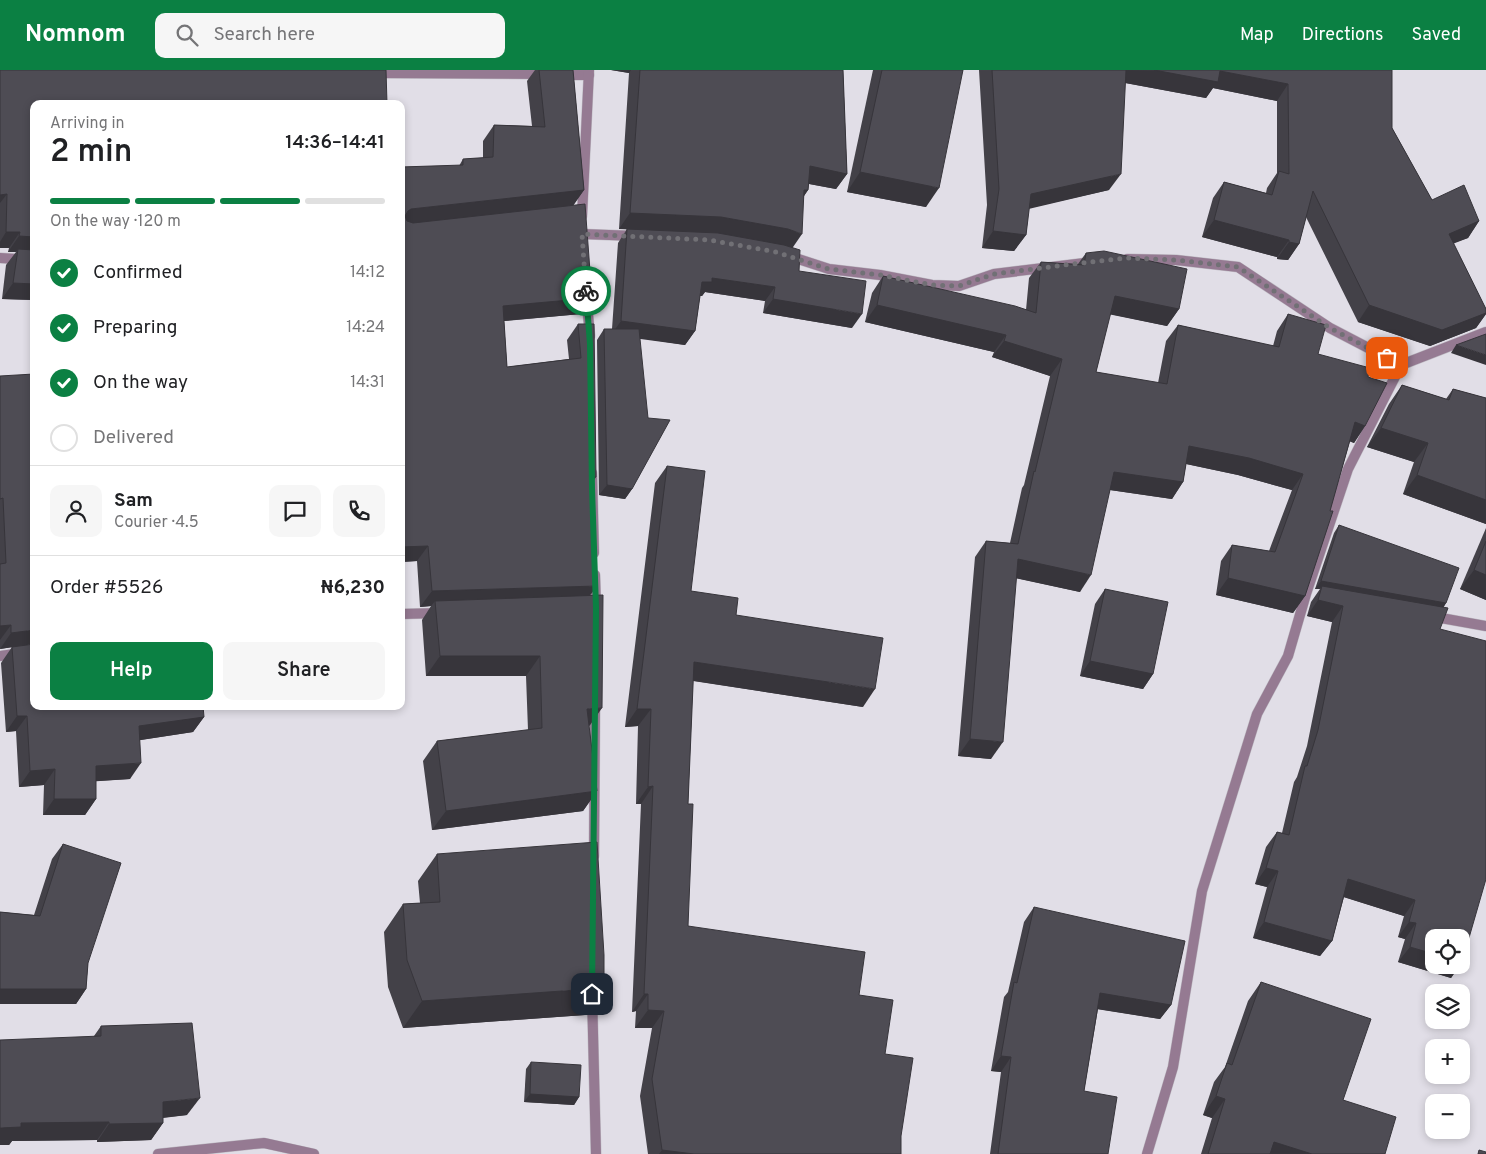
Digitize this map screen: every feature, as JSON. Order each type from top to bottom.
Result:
[{"type":"street","points":[[365,72],[589,72],[577,213],[582,238],[650,237]]},
{"type":"street","points":[[776,252],[829,269],[880,275],[932,285],[950,286],[959,286],[994,274],[1100,261]]},
{"type":"street","points":[[0,258],[30,260]]},
{"type":"street","points":[[1118,259],[1176,260],[1238,267],[1330,328],[1401,365]]},
{"type":"street","points":[[585,280],[590,344]]},
{"type":"street","points":[[1147,1154],[1174,1067],[1202,891],[1257,714],[1288,656],[1311,595],[1348,469],[1401,365],[1486,332]]},
{"type":"street","points":[[592,459],[593,611]]},
{"type":"street","points":[[405,614],[449,612]]},
{"type":"street","points":[[1420,614],[1486,626]]},
{"type":"street","points":[[0,656],[30,652]]},
{"type":"street","points":[[594,865],[595,697]]},
{"type":"street","points":[[592,984],[596,1154]]},
{"type":"street","points":[[158,1154],[264,1143],[314,1154]]},
{"type":"building","points":[[0,70],[386,70],[387,100],[30,100],[30,237],[19,236],[20,232],[6,232],[7,194],[0,195]]},
{"type":"building","points":[[539,70],[573,70],[584,190],[411,209],[405,216],[405,167],[463,165],[463,159],[493,157],[494,125],[545,127]]},
{"type":"building","points":[[640,70],[843,70],[847,174],[810,166],[808,190],[804,190],[802,234],[788,229],[721,217],[630,213]]},
{"type":"building","points":[[882,70],[963,70],[939,188],[860,172]]},
{"type":"building","points":[[992,70],[1126,70],[1121,174],[1031,194],[1026,235],[993,231],[999,189]]},
{"type":"building","points":[[1154,70],[1392,70],[1392,128],[1432,200],[1464,185],[1479,221],[1449,234],[1486,309],[1486,313],[1442,330],[1369,305],[1313,191],[1299,244],[1214,220],[1224,182],[1272,195],[1279,171],[1289,174],[1288,84],[1220,71],[1218,82]]},
{"type":"building","points":[[585,204],[592,298],[503,306],[507,367],[581,358],[578,324],[594,324],[596,477],[592,477],[592,484],[590,484],[597,586],[432,591],[428,546],[405,547],[405,216],[407,221],[413,223]]},
{"type":"building","points":[[627,229],[718,233],[784,245],[800,250],[799,271],[866,281],[862,314],[773,299],[775,287],[712,278],[712,282],[702,282],[695,331],[621,321]]},
{"type":"building","points":[[18,249],[30,250],[30,284],[13,283]]},
{"type":"building","points":[[1104,251],[1187,269],[1179,309],[1115,296],[1096,372],[1167,384],[1178,325],[1279,347],[1288,314],[1326,325],[1318,354],[1370,368],[1368,377],[1387,383],[1365,426],[1355,422],[1330,511],[1333,511],[1305,596],[1228,578],[1232,545],[1275,552],[1303,474],[1249,458],[1189,446],[1183,482],[1114,472],[1091,575],[1018,559],[1003,742],[970,739],[986,541],[1018,544],[1062,359],[1004,341],[1006,335],[877,305],[883,276],[1015,306],[1036,313],[1041,262],[1084,265],[1086,253]]},
{"type":"building","points":[[604,329],[639,329],[648,418],[670,420],[632,489],[607,485]]},
{"type":"building","points":[[1486,334],[1486,355],[1456,345]]},
{"type":"building","points":[[30,374],[30,631],[11,633],[11,625],[0,626],[0,564],[6,563],[3,498],[0,499],[0,376]]},
{"type":"building","points":[[1402,385],[1449,400],[1453,389],[1486,398],[1486,500],[1417,475],[1428,443],[1381,428]]},
{"type":"building","points":[[667,466],[705,471],[691,591],[738,598],[736,615],[883,638],[875,689],[694,662],[688,804],[693,804],[688,926],[865,952],[859,995],[893,1000],[885,1054],[913,1058],[901,1136],[901,1154],[694,1154],[662,1150],[652,1079],[664,1011],[648,1010],[648,994],[644,994],[653,786],[648,787],[651,709],[637,709]]},
{"type":"building","points":[[1339,525],[1459,568],[1446,603],[1321,581]]},
{"type":"building","points":[[1486,541],[1486,575],[1474,570]]},
{"type":"building","points":[[1322,586],[1448,608],[1440,629],[1486,641],[1486,879],[1470,934],[1470,929],[1425,929],[1425,951],[1410,947],[1416,923],[1409,922],[1415,900],[1348,879],[1332,941],[1264,922],[1278,871],[1266,868],[1277,832],[1289,835],[1305,766],[1307,766],[1318,730],[1343,606],[1318,600]]},
{"type":"building","points":[[1105,589],[1168,602],[1153,674],[1090,661]]},
{"type":"building","points":[[603,595],[602,708],[587,709],[597,791],[446,811],[437,741],[542,728],[540,656],[440,656],[435,601]]},
{"type":"building","points":[[30,645],[30,710],[203,710],[204,717],[139,726],[141,763],[96,766],[96,799],[54,799],[55,769],[30,771],[27,716],[17,716],[12,647]]},
{"type":"building","points":[[597,842],[604,955],[604,988],[422,1001],[407,960],[403,904],[440,902],[437,854]]},
{"type":"building","points":[[63,844],[121,863],[88,963],[86,989],[0,989],[0,912],[40,916]]},
{"type":"building","points":[[1034,907],[1185,941],[1171,1005],[1100,993],[1084,1091],[1117,1097],[1108,1154],[998,1154],[1011,1057],[1001,1056],[1014,982],[1017,983]]},
{"type":"building","points":[[1261,982],[1371,1019],[1343,1100],[1396,1117],[1385,1154],[1312,1154],[1274,1142],[1270,1154],[1208,1154],[1225,1099],[1216,1096],[1227,1063],[1232,1065]]},
{"type":"building","points":[[192,1023],[200,1098],[163,1102],[163,1123],[21,1123],[21,1127],[0,1128],[0,1040],[101,1036],[101,1026]]},
{"type":"building","points":[[531,1062],[581,1065],[579,1097],[530,1094]]},
{"type":"building","points":[[1479,1150],[1486,1152],[1486,1154],[1478,1154]]},
{"type":"way so far","points":[[586,291],[582,234],[709,240],[776,252],[829,269],[880,275],[932,285],[959,286],[994,274],[1127,258],[1176,260],[1238,267],[1330,328],[1387,358]]},
{"type":"route","points":[[586,291],[590,344],[596,608],[592,994]]}]
